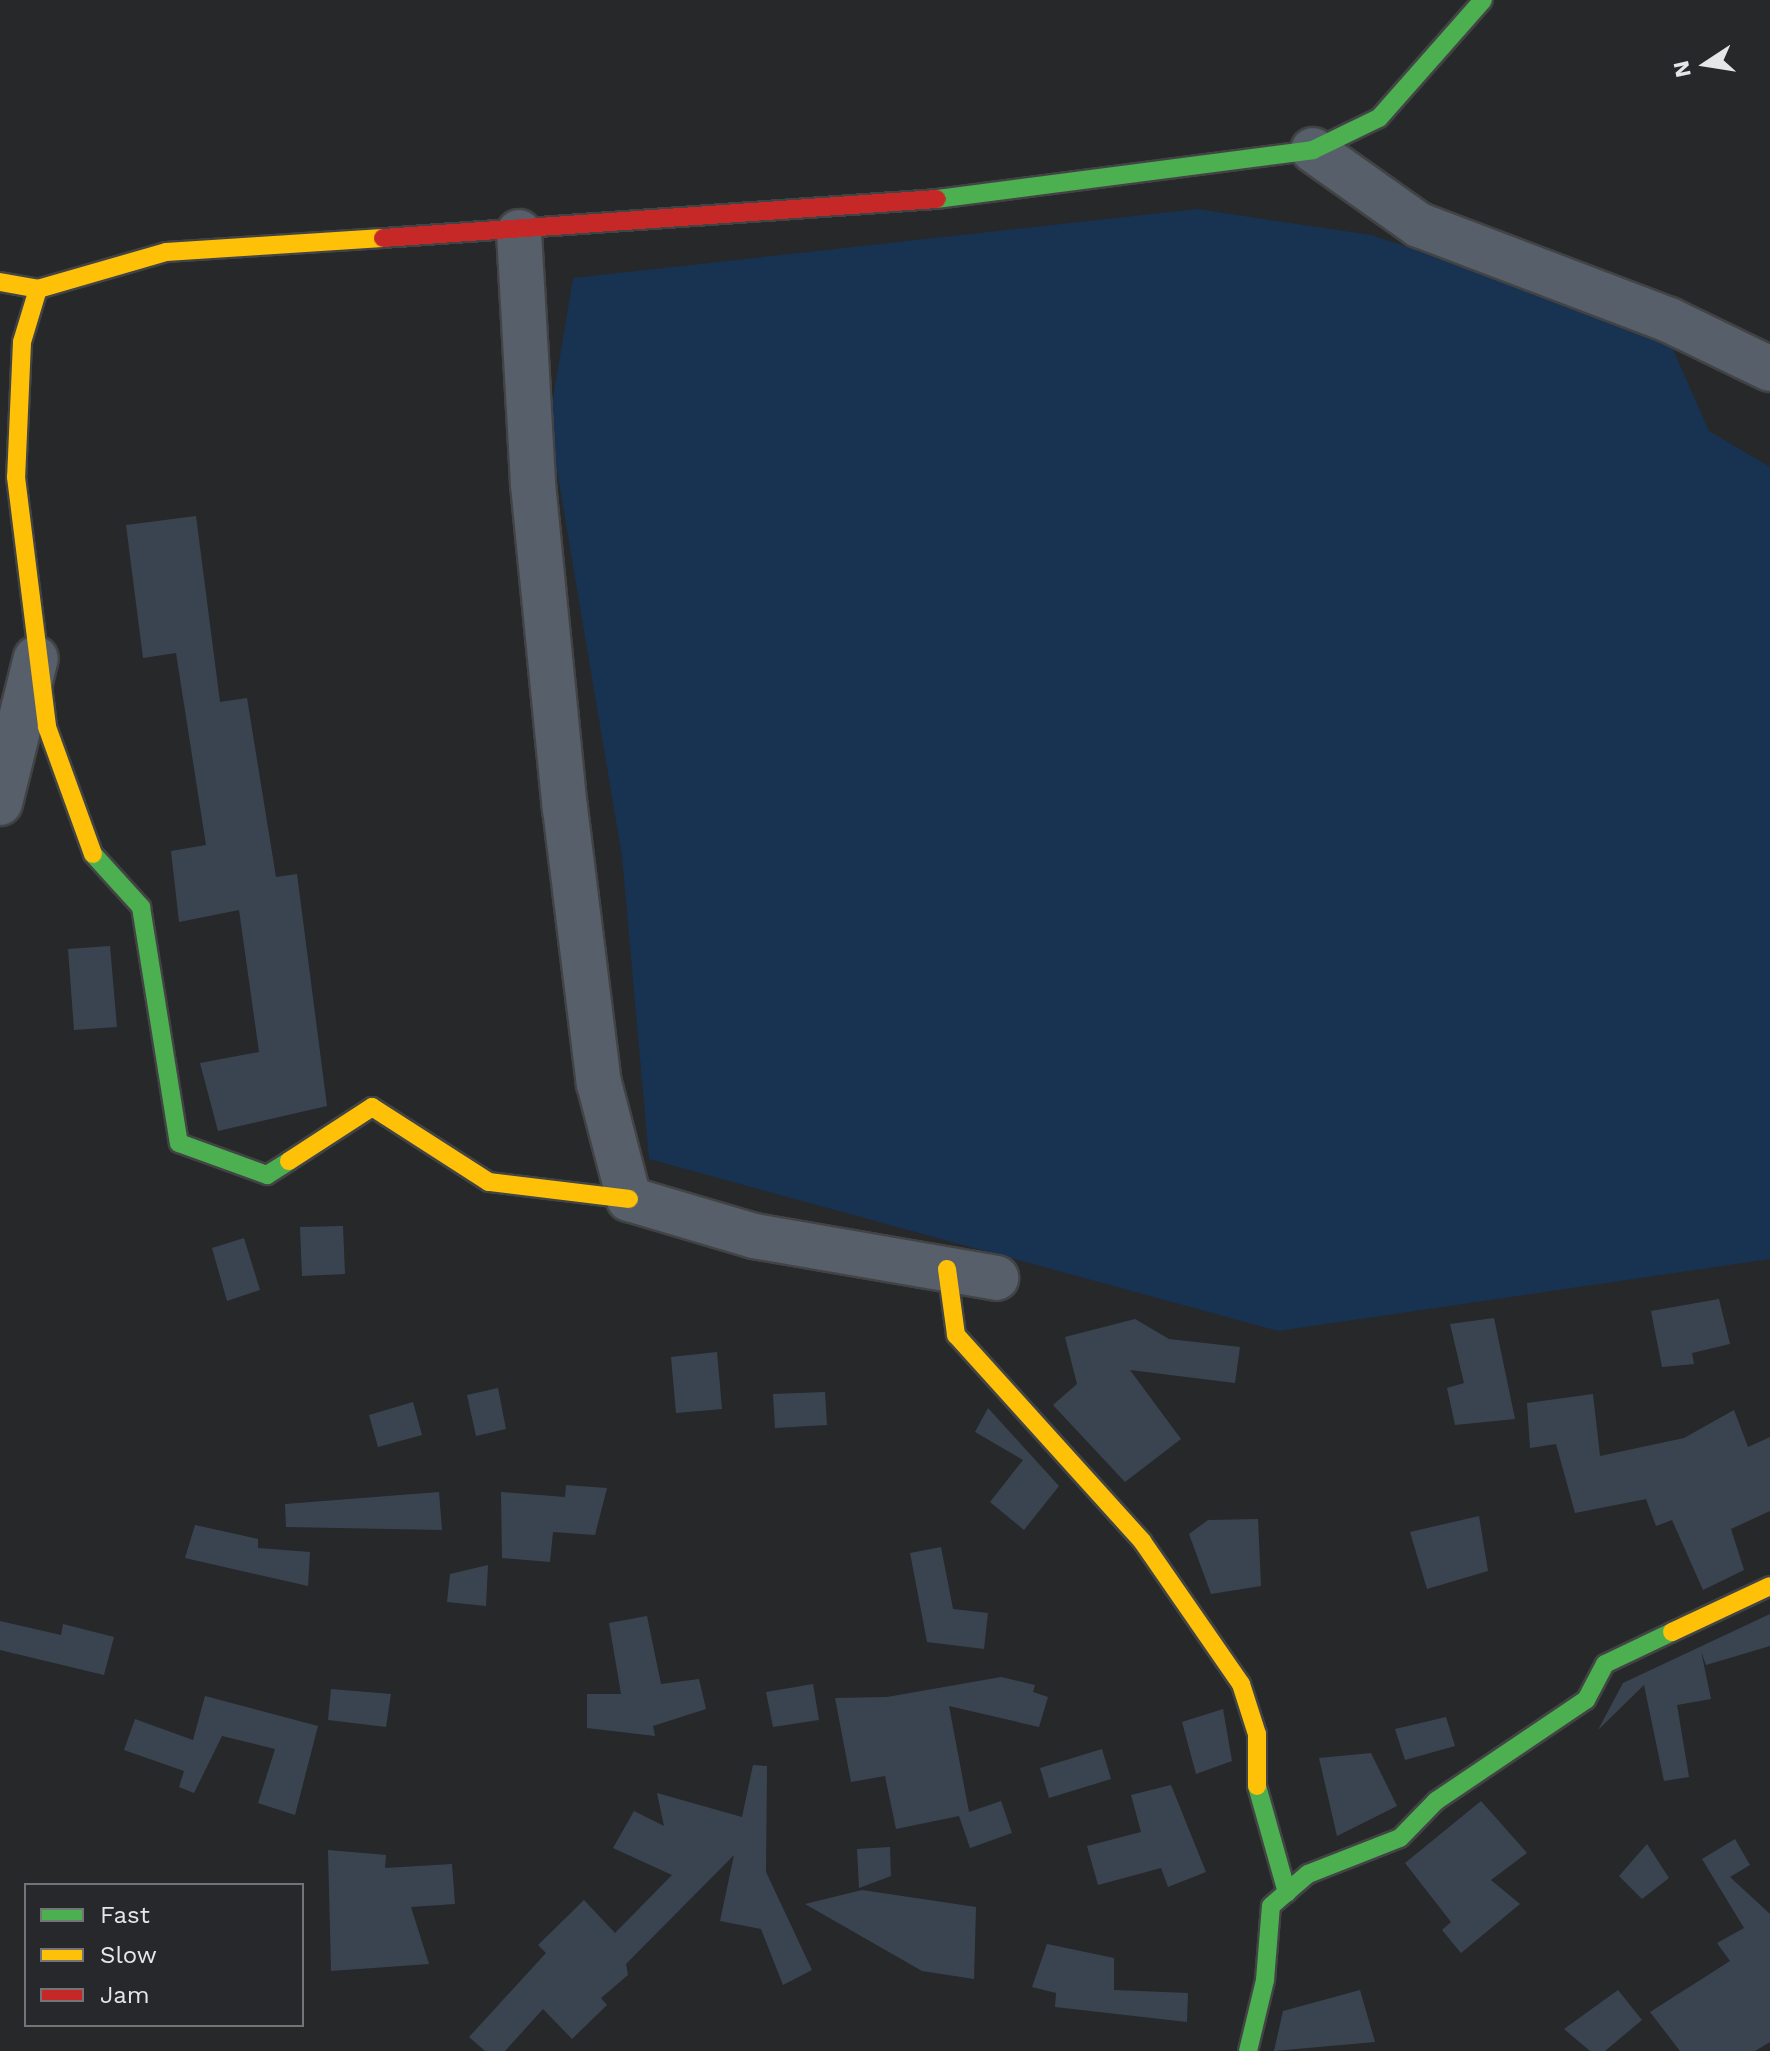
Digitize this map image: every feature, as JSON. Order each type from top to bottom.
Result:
[{"type":"street","points":[[996,1278],[754,1236],[629,1199],[489,1182],[372,1107],[267,1175],[179,1143],[141,907],[98,866],[66,795],[36,655],[14,412],[13,291],[166,252],[519,232],[887,206],[1313,150],[1379,118],[1483,0]]},
{"type":"street","points":[[1313,150],[1419,225],[1669,320],[1770,369]]},
{"type":"street","points":[[519,232],[533,484],[565,808],[599,1083],[629,1199]]},
{"type":"street","points":[[0,803],[36,655]]},
{"type":"street","points":[[947,1269],[956,1335],[1142,1541],[1241,1684],[1257,1734],[1257,1799],[1287,1893]]},
{"type":"street","points":[[1248,2051],[1265,1980],[1271,1906],[1308,1874],[1400,1838],[1436,1801],[1586,1700],[1605,1664],[1770,1586]]},
{"type":"shaded area","points":[[1197,209],[1371,235],[1665,331],[1709,431],[1770,467],[1770,1259],[1278,1331],[649,1159],[622,856],[549,423],[573,278]]},
{"type":"building","points":[[196,516],[220,702],[247,698],[276,877],[297,874],[327,1106],[218,1131],[200,1063],[259,1052],[239,910],[179,922],[171,851],[206,845],[176,653],[143,658],[126,525]]},
{"type":"building","points":[[110,946],[117,1027],[74,1030],[68,949]]},
{"type":"building","points":[[343,1226],[345,1274],[302,1276],[300,1227]]},
{"type":"building","points":[[244,1238],[260,1290],[227,1301],[212,1248]]},
{"type":"building","points":[[1719,1299],[1730,1344],[1692,1353],[1694,1364],[1662,1367],[1651,1311]]},
{"type":"building","points":[[1494,1318],[1515,1419],[1455,1425],[1447,1388],[1464,1383],[1450,1324]]},
{"type":"building","points":[[1135,1319],[1169,1339],[1240,1347],[1235,1383],[1130,1370],[1181,1439],[1125,1482],[1053,1405],[1077,1384],[1065,1337]]},
{"type":"building","points":[[717,1352],[722,1409],[676,1413],[671,1357]]},
{"type":"building","points":[[498,1388],[506,1429],[476,1436],[467,1395]]},
{"type":"building","points":[[825,1392],[827,1425],[775,1428],[773,1394]]},
{"type":"building","points":[[1593,1394],[1600,1456],[1684,1438],[1734,1410],[1748,1447],[1770,1437],[1770,1511],[1731,1529],[1744,1570],[1703,1590],[1672,1520],[1656,1526],[1646,1499],[1575,1513],[1556,1444],[1530,1448],[1527,1403]]},
{"type":"building","points":[[413,1402],[422,1435],[378,1447],[369,1415]]},
{"type":"building","points":[[988,1408],[1059,1486],[1024,1530],[990,1502],[1023,1460],[975,1432]]},
{"type":"building","points":[[566,1485],[607,1488],[595,1535],[553,1532],[550,1562],[502,1558],[501,1492],[565,1497]]},
{"type":"building","points":[[439,1492],[442,1530],[286,1527],[285,1504]]},
{"type":"building","points":[[1479,1516],[1488,1571],[1427,1589],[1410,1532]]},
{"type":"building","points":[[1258,1519],[1261,1586],[1211,1594],[1189,1534],[1208,1520]]},
{"type":"building","points":[[195,1525],[258,1539],[258,1548],[310,1552],[308,1586],[185,1558]]},
{"type":"building","points":[[941,1547],[953,1609],[988,1613],[984,1649],[927,1642],[910,1553]]},
{"type":"building","points":[[488,1565],[486,1606],[447,1602],[450,1574]]},
{"type":"building","points":[[1770,1614],[1770,1646],[1706,1665],[1701,1651],[1711,1699],[1677,1705],[1689,1777],[1664,1781],[1644,1685],[1598,1730],[1623,1683]]},
{"type":"building","points":[[647,1616],[661,1684],[699,1679],[706,1709],[653,1726],[655,1736],[587,1728],[587,1694],[621,1694],[609,1623]]},
{"type":"building","points":[[0,1621],[61,1635],[63,1624],[114,1637],[104,1675],[0,1650]]},
{"type":"building","points":[[1001,1677],[1035,1685],[1033,1692],[1048,1697],[1039,1727],[949,1706],[969,1812],[1001,1801],[1012,1833],[970,1848],[959,1816],[896,1829],[885,1776],[851,1782],[835,1698],[887,1697]]},
{"type":"building","points":[[813,1684],[819,1720],[773,1727],[766,1692]]},
{"type":"building","points":[[331,1689],[391,1694],[386,1727],[328,1720]]},
{"type":"building","points":[[205,1696],[318,1726],[295,1815],[258,1803],[275,1749],[222,1736],[194,1793],[179,1787],[184,1771],[124,1750],[135,1719],[193,1740]]},
{"type":"building","points":[[1223,1709],[1232,1761],[1196,1774],[1182,1722]]},
{"type":"building","points":[[1446,1717],[1455,1746],[1405,1760],[1395,1729]]},
{"type":"building","points":[[1102,1749],[1111,1779],[1049,1798],[1040,1768]]},
{"type":"building","points":[[1371,1753],[1397,1806],[1337,1836],[1319,1758]]},
{"type":"building","points":[[753,1765],[767,1766],[766,1872],[812,1970],[783,1985],[761,1929],[720,1921],[734,1855],[626,1964],[628,1975],[601,1998],[607,2005],[572,2039],[543,2009],[505,2051],[485,2051],[469,2037],[546,1953],[538,1945],[584,1900],[615,1933],[672,1875],[613,1848],[634,1811],[664,1826],[657,1793],[742,1817]]},
{"type":"building","points":[[1171,1785],[1206,1872],[1168,1887],[1161,1868],[1098,1885],[1087,1846],[1141,1832],[1131,1795]]},
{"type":"building","points":[[1481,1801],[1527,1853],[1491,1880],[1520,1904],[1461,1953],[1442,1930],[1451,1922],[1405,1863]]},
{"type":"building","points":[[1735,1839],[1750,1865],[1730,1877],[1770,1914],[1770,2042],[1755,2051],[1680,2051],[1650,2012],[1730,1961],[1717,1943],[1744,1928],[1702,1859]]},
{"type":"building","points":[[1647,1844],[1669,1878],[1642,1899],[1619,1876]]},
{"type":"building","points":[[890,1847],[891,1876],[859,1888],[857,1849]]},
{"type":"building","points":[[328,1850],[386,1855],[385,1868],[452,1864],[455,1904],[411,1907],[429,1964],[331,1971]]},
{"type":"building","points":[[862,1890],[976,1907],[974,1979],[922,1971],[805,1904]]},
{"type":"building","points":[[1047,1944],[1114,1958],[1114,1990],[1188,1993],[1187,2022],[1055,2007],[1056,1993],[1032,1987]]},
{"type":"building","points":[[1360,1990],[1375,2042],[1274,2051],[1283,2011]]},
{"type":"building","points":[[1618,1990],[1642,2020],[1605,2051],[1590,2051],[1564,2029]]},
{"type":"traffic: fast","points":[[937,199],[1313,150],[1379,118],[1483,0]]},
{"type":"traffic: fast","points":[[93,854],[141,907],[179,1143],[267,1175],[289,1161]]},
{"type":"traffic: fast","points":[[1248,2051],[1265,1980],[1271,1906],[1308,1874],[1400,1838],[1436,1801],[1586,1700],[1605,1664],[1672,1632]]},
{"type":"traffic: fast","points":[[1257,1786],[1287,1893]]},
{"type":"traffic: slow","points":[[0,282],[38,289],[166,252],[383,238]]},
{"type":"traffic: slow","points":[[38,289],[22,342],[16,477],[47,727],[93,854]]},
{"type":"traffic: slow","points":[[289,1161],[372,1107],[489,1182],[629,1199]]},
{"type":"traffic: slow","points":[[947,1269],[956,1335],[1142,1541],[1241,1684],[1257,1734],[1257,1786]]},
{"type":"traffic: slow","points":[[1672,1632],[1770,1586]]},
{"type":"traffic: jam","points":[[383,238],[937,199]]}]
